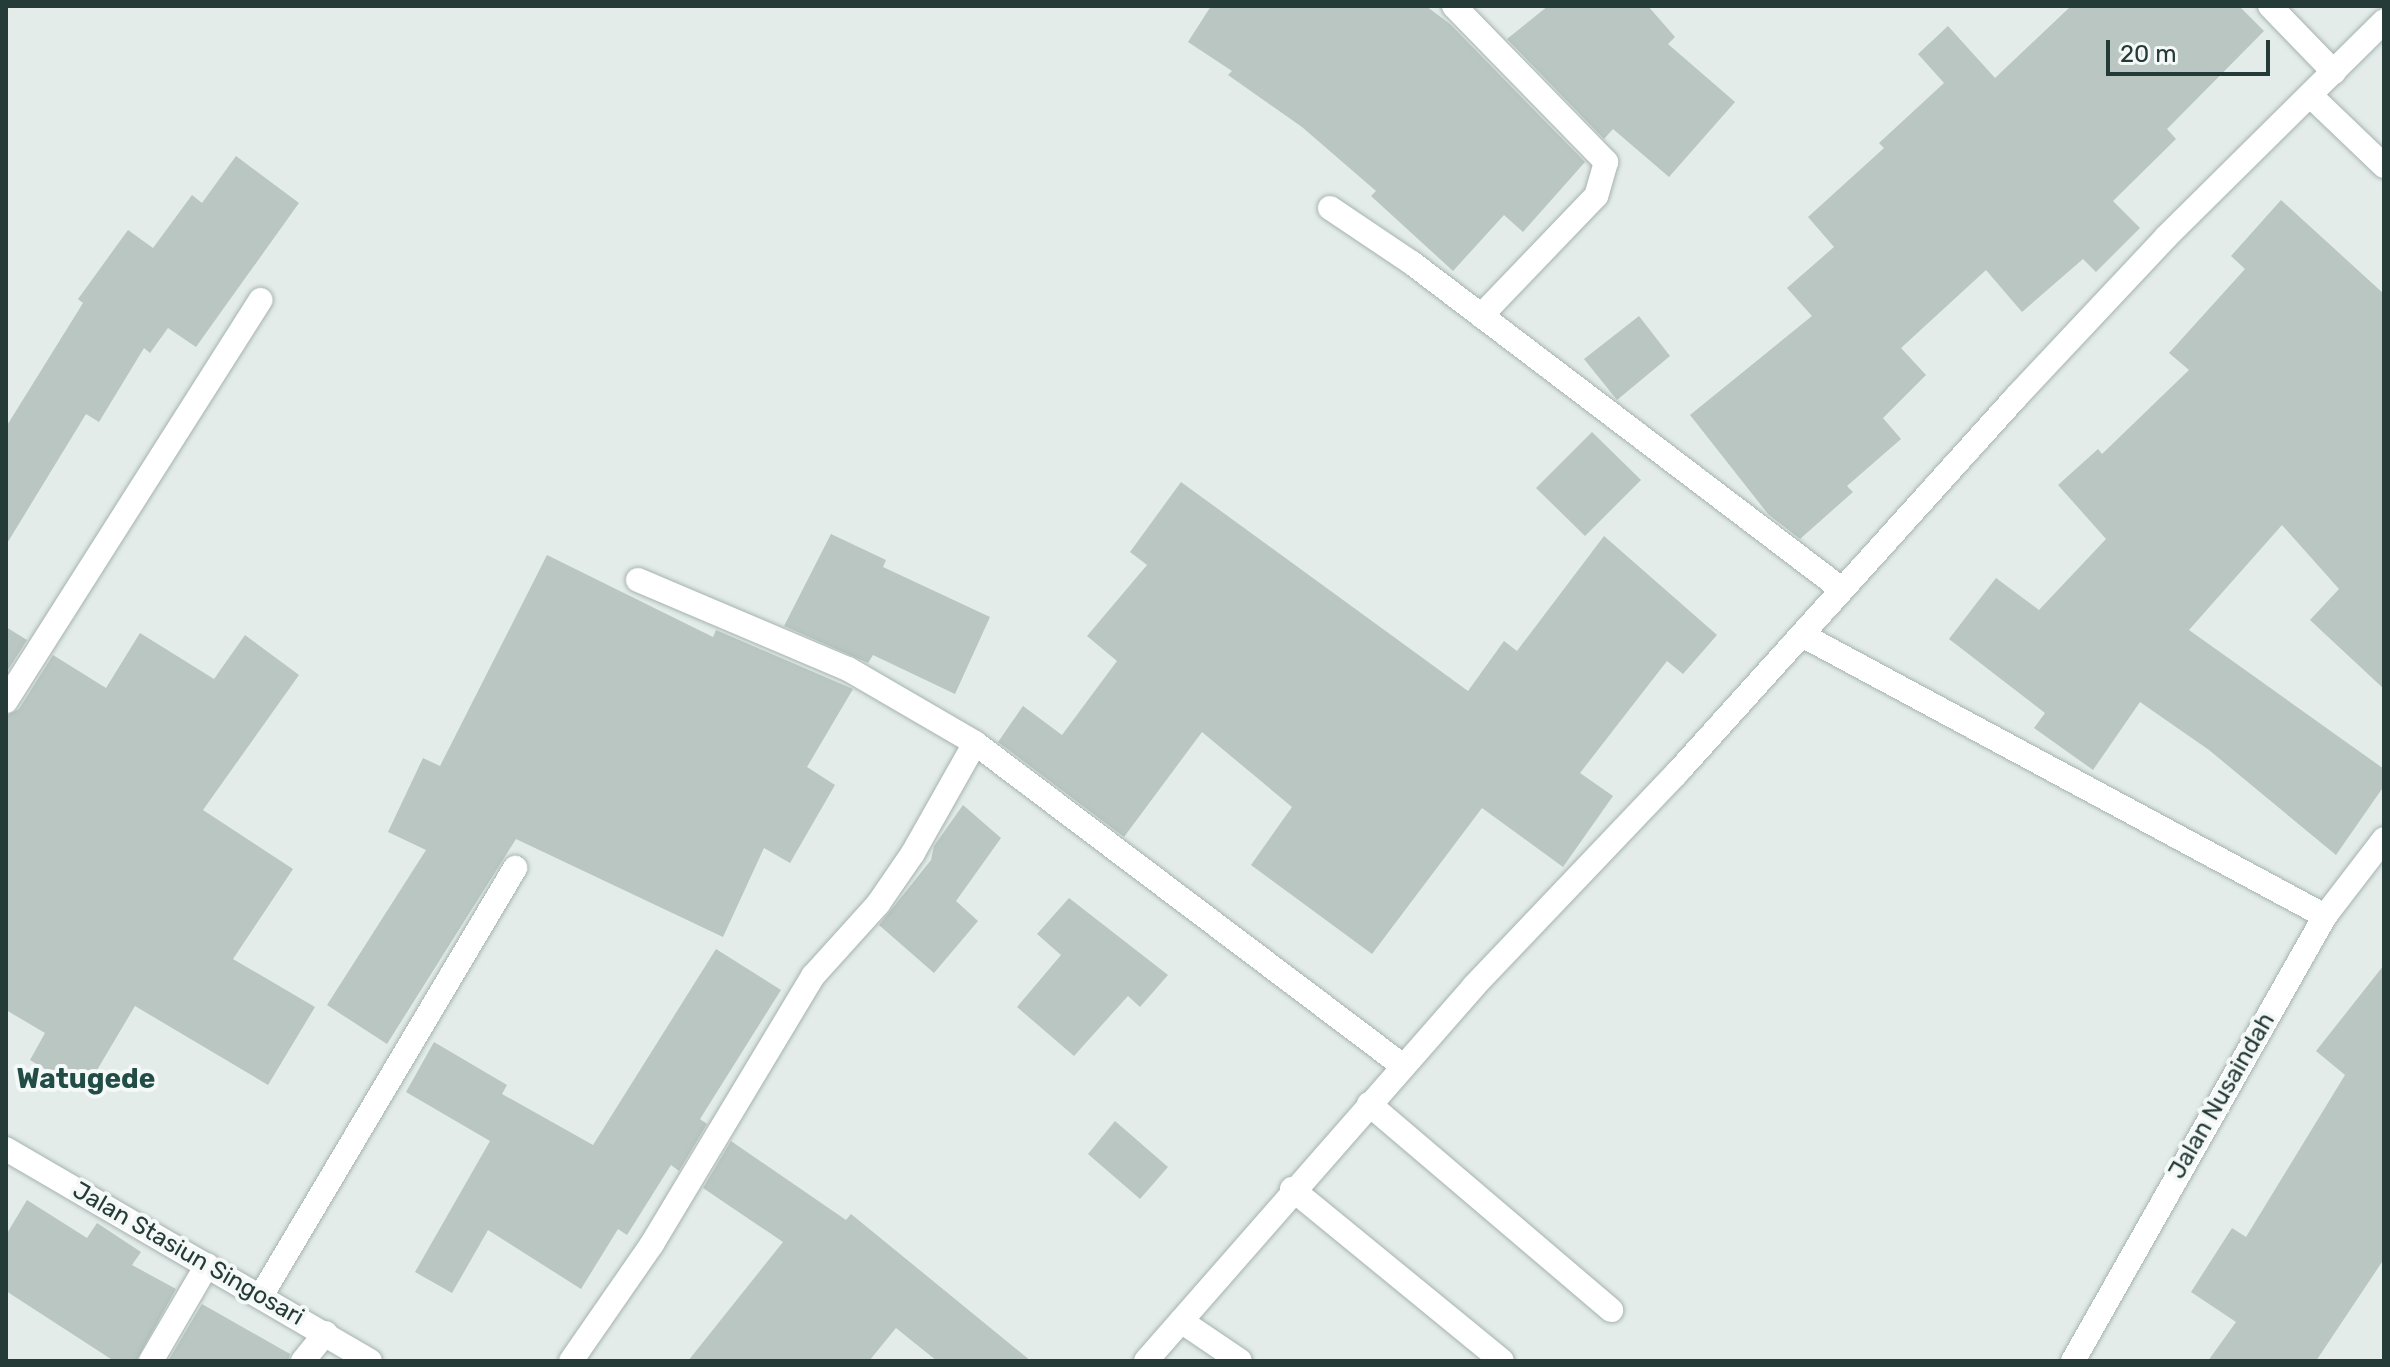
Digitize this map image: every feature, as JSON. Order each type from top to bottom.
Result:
[{"type":"street","points":[[1454,6],[1606,162],[1596,196],[1481,316]]},
{"type":"street","points":[[1146,1361],[1292,1189],[1802,635],[1840,588],[2166,237],[2384,21],[2370,6]]},
{"type":"street","points":[[2278,9],[2334,72]]},
{"type":"street","points":[[2311,96],[2384,166]]},
{"type":"street","points":[[1330,208],[1481,316],[1840,588]]},
{"type":"street","points":[[6,701],[260,300]]},
{"type":"street","points":[[638,580],[848,669],[975,743],[1403,1066]]},
{"type":"street","points":[[1802,635],[2325,916]]},
{"type":"street","points":[[571,1361],[652,1244],[813,976],[878,904],[913,853],[975,743]]},
{"type":"street","name":"Jalan Nusaindah","points":[[2073,1361],[2325,916],[2384,839]]},
{"type":"street","points":[[261,1296],[515,868]]},
{"type":"street","points":[[1369,1104],[1611,1310]]},
{"type":"street","name":"Jalan Stasiun Singosari","points":[[9,1158],[207,1265],[370,1361]]},
{"type":"street","points":[[1292,1189],[1502,1361]]},
{"type":"street","points":[[151,1361],[207,1265]]},
{"type":"street","points":[[1181,1321],[1240,1361]]},
{"type":"street","points":[[303,1361],[326,1333]]},
{"type":"building","points":[[1211,6],[1426,6],[1450,24],[1585,162],[1523,232],[1504,215],[1453,271],[1371,196],[1376,191],[1302,127],[1228,75],[1232,71],[1188,42]]},
{"type":"building","points":[[1548,6],[1648,6],[1675,37],[1668,44],[1735,102],[1669,177],[1613,129],[1604,139],[1507,39]]},
{"type":"building","points":[[2071,6],[2239,6],[2264,31],[2167,129],[2176,139],[2113,201],[2140,228],[2096,272],[2083,259],[2022,312],[1986,270],[1901,348],[1926,375],[1883,418],[1901,439],[1847,486],[1853,492],[1800,539],[1768,514],[1690,415],[1812,316],[1787,288],[1834,247],[1808,217],[1884,148],[1879,143],[1944,83],[1918,54],[1948,26],[1995,78]]},
{"type":"building","points":[[236,156],[299,203],[196,347],[168,328],[150,353],[144,348],[99,422],[86,414],[6,545],[6,427],[83,303],[78,299],[128,230],[153,248],[192,195],[202,203]]},
{"type":"building","points":[[2281,200],[2384,294],[2384,689],[2310,620],[2339,589],[2282,525],[2189,630],[2384,769],[2384,786],[2336,855],[2209,750],[2140,702],[2093,770],[2034,728],[2045,713],[1949,639],[1996,578],[2039,610],[2106,539],[2058,485],[2098,449],[2102,454],[2189,370],[2169,353],[2245,269],[2231,256]]},
{"type":"building","points":[[1639,316],[1670,356],[1617,400],[1584,359]]},
{"type":"building","points":[[1592,432],[1641,480],[1585,536],[1536,488]]},
{"type":"building","points":[[1181,482],[1468,691],[1504,641],[1517,651],[1604,536],[1717,635],[1683,674],[1667,661],[1580,773],[1613,796],[1563,867],[1482,808],[1372,954],[1251,865],[1292,807],[1202,732],[1124,837],[998,742],[1023,706],[1062,735],[1117,661],[1087,636],[1147,565],[1130,552]]},
{"type":"building","points":[[831,534],[886,560],[883,567],[990,617],[955,694],[873,655],[868,663],[784,626]]},
{"type":"building","points":[[547,555],[713,637],[716,630],[853,689],[807,767],[835,785],[790,863],[764,848],[723,937],[516,839],[387,1044],[327,1005],[426,850],[388,832],[423,758],[440,766]]},
{"type":"building","points":[[6,627],[27,640],[6,673]]},
{"type":"building","points":[[140,633],[214,679],[245,635],[299,675],[203,810],[293,869],[233,959],[315,1007],[268,1085],[135,1006],[84,1092],[30,1060],[45,1033],[6,1010],[6,716],[19,709],[53,655],[106,688]]},
{"type":"building","points":[[963,805],[1001,838],[956,901],[978,921],[934,973],[879,925],[931,860],[934,846]]},
{"type":"building","points":[[1069,898],[1168,975],[1140,1007],[1128,996],[1074,1056],[1017,1007],[1061,955],[1037,934]]},
{"type":"building","points":[[716,949],[781,990],[700,1119],[707,1124],[679,1171],[671,1165],[627,1235],[618,1229],[581,1289],[488,1230],[452,1293],[415,1272],[490,1141],[406,1092],[434,1042],[507,1085],[502,1094],[593,1145]]},
{"type":"building","points":[[2384,965],[2384,1259],[2316,1361],[2208,1361],[2236,1322],[2191,1292],[2232,1228],[2246,1237],[2345,1075],[2316,1051]]},
{"type":"building","points":[[1115,1121],[1168,1167],[1140,1199],[1088,1154]]},
{"type":"building","points":[[731,1141],[846,1220],[851,1214],[1031,1361],[937,1361],[896,1328],[869,1361],[688,1361],[783,1242],[703,1188]]},
{"type":"building","points":[[27,1200],[87,1238],[97,1223],[141,1252],[132,1265],[176,1289],[136,1361],[114,1361],[6,1291],[6,1235]]},
{"type":"building","points":[[202,1304],[290,1354],[288,1361],[168,1361]]},
{"type":"district","name":"Watugede","points":[[86,1079]]}]
